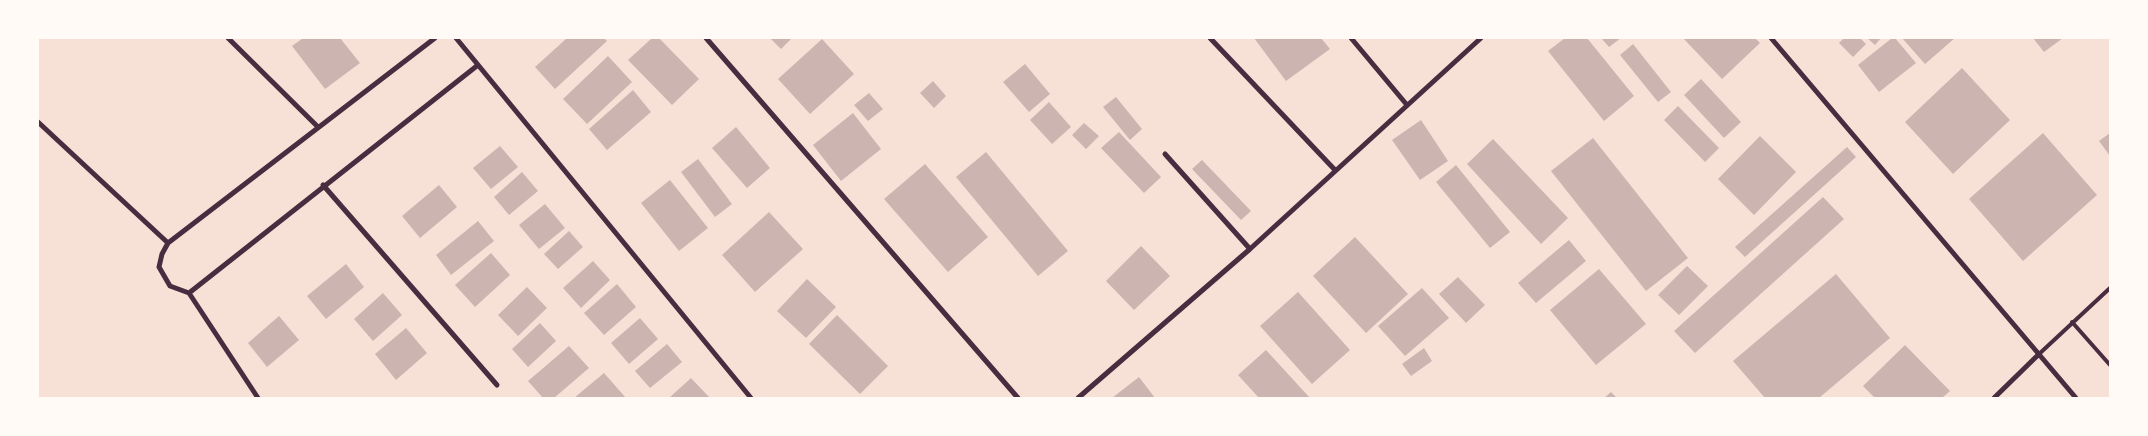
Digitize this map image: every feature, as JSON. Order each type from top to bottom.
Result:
[{"type":"street","points":[[228,38],[317,126]]},
{"type":"street","points":[[258,398],[189,293],[170,286],[159,267],[162,254],[168,243],[317,126],[435,38]]},
{"type":"street","points":[[456,38],[751,398]]},
{"type":"street","points":[[706,38],[1018,398]]},
{"type":"street","points":[[1210,38],[1335,170]]},
{"type":"street","points":[[1351,38],[1407,105]]},
{"type":"street","points":[[1078,398],[1250,249],[1481,38]]},
{"type":"street","points":[[1771,38],[1822,101],[1982,285],[2038,355],[2076,398]]},
{"type":"street","points":[[189,293],[478,65]]},
{"type":"street","points":[[38,122],[168,243]]},
{"type":"street","points":[[1165,154],[1250,249]]},
{"type":"street","points":[[324,185],[497,385]]},
{"type":"street","points":[[1994,398],[2038,355]]},
{"type":"lane","points":[[2038,355],[2110,288]]},
{"type":"lane","points":[[2072,322],[2110,365]]},
{"type":"building","points":[[303,38],[340,38],[360,63],[325,89],[292,46]]},
{"type":"building","points":[[567,38],[604,38],[607,41],[555,89],[535,67]]},
{"type":"building","points":[[652,38],[659,38],[699,79],[672,105],[628,60]]},
{"type":"building","points":[[770,38],[792,38],[781,49]]},
{"type":"building","points":[[1254,38],[1321,38],[1330,49],[1286,81]]},
{"type":"building","points":[[1565,38],[1587,38],[1634,96],[1604,121],[1548,51]]},
{"type":"building","points":[[1601,38],[1621,38],[1609,47]]},
{"type":"building","points":[[1683,38],[1755,38],[1760,43],[1722,79]]},
{"type":"building","points":[[1844,38],[1860,38],[1866,44],[1853,57],[1839,43]]},
{"type":"building","points":[[1867,38],[1881,38],[1875,45]]},
{"type":"building","points":[[1892,38],[1895,38],[1916,63],[1879,92],[1858,65]]},
{"type":"building","points":[[1902,38],[1955,38],[1925,64]]},
{"type":"building","points":[[2033,38],[2063,38],[2044,52]]},
{"type":"building","points":[[822,39],[854,74],[810,114],[778,79]]},
{"type":"building","points":[[1633,44],[1671,92],[1658,102],[1620,55]]},
{"type":"building","points":[[608,56],[632,82],[587,124],[563,99]]},
{"type":"building","points":[[1025,64],[1050,94],[1029,112],[1003,82]]},
{"type":"building","points":[[1962,68],[2010,120],[1953,174],[1905,122]]},
{"type":"building","points":[[1701,79],[1741,122],[1724,138],[1684,95]]},
{"type":"building","points":[[933,81],[946,96],[934,108],[920,93]]},
{"type":"building","points":[[633,90],[651,112],[607,150],[589,129]]},
{"type":"building","points":[[869,93],[883,109],[868,121],[854,105]]},
{"type":"building","points":[[1116,97],[1142,129],[1130,140],[1103,107]]},
{"type":"building","points":[[1049,102],[1071,127],[1052,144],[1030,120]]},
{"type":"building","points":[[1678,106],[1719,148],[1705,162],[1664,120]]},
{"type":"building","points":[[853,113],[881,149],[841,181],[813,145]]},
{"type":"building","points":[[1421,120],[1448,161],[1420,180],[1392,140]]},
{"type":"building","points":[[1084,123],[1099,136],[1086,149],[1072,135]]},
{"type":"building","points":[[736,127],[770,168],[747,188],[712,148]]},
{"type":"building","points":[[1119,132],[1161,177],[1144,193],[1101,148]]},
{"type":"building","points":[[2043,133],[2097,195],[2023,261],[1969,199]]},
{"type":"building","points":[[2110,133],[2110,156],[2099,141]]},
{"type":"building","points":[[1760,136],[1796,172],[1754,215],[1718,179]]},
{"type":"building","points":[[1593,138],[1688,258],[1646,291],[1551,171]]},
{"type":"building","points":[[1493,139],[1568,218],[1541,244],[1467,164]]},
{"type":"building","points":[[500,146],[518,167],[491,189],[473,168]]},
{"type":"building","points":[[1847,147],[1856,157],[1745,257],[1735,247]]},
{"type":"building","points":[[986,152],[1068,251],[1038,276],[956,177]]},
{"type":"building","points":[[698,159],[732,204],[715,217],[681,172]]},
{"type":"building","points":[[1202,160],[1251,211],[1241,220],[1192,169]]},
{"type":"building","points":[[925,164],[988,237],[948,272],[884,199]]},
{"type":"building","points":[[1456,165],[1510,232],[1490,248],[1436,182]]},
{"type":"building","points":[[522,172],[538,191],[509,215],[494,197]]},
{"type":"building","points":[[670,180],[708,228],[679,251],[641,203]]},
{"type":"building","points":[[439,185],[457,207],[420,238],[402,216]]},
{"type":"building","points":[[1823,197],[1844,219],[1695,353],[1674,331]]},
{"type":"building","points":[[545,204],[565,228],[539,249],[519,225]]},
{"type":"building","points":[[769,212],[803,249],[755,292],[722,255]]},
{"type":"building","points":[[478,221],[494,241],[451,275],[436,255]]},
{"type":"building","points":[[569,231],[583,247],[558,269],[544,254]]},
{"type":"building","points":[[1355,237],[1408,294],[1366,333],[1313,276]]},
{"type":"building","points":[[1569,240],[1586,261],[1536,303],[1518,283]]},
{"type":"building","points":[[1141,246],[1170,276],[1134,310],[1106,281]]},
{"type":"building","points":[[491,253],[510,275],[475,307],[455,285]]},
{"type":"building","points":[[593,261],[610,280],[581,308],[563,288]]},
{"type":"building","points":[[346,264],[364,287],[326,319],[307,296]]},
{"type":"building","points":[[1687,266],[1708,286],[1679,315],[1658,295]]},
{"type":"building","points":[[1599,269],[1646,324],[1596,365],[1550,310]]},
{"type":"building","points":[[1836,274],[1890,338],[1819,398],[1765,398],[1733,361]]},
{"type":"building","points":[[1458,277],[1485,305],[1466,323],[1439,294]]},
{"type":"building","points":[[807,279],[836,307],[806,338],[777,311]]},
{"type":"building","points":[[617,284],[636,307],[604,335],[584,313]]},
{"type":"building","points":[[527,287],[547,308],[518,336],[498,315]]},
{"type":"building","points":[[1422,288],[1449,318],[1405,356],[1378,326]]},
{"type":"building","points":[[1298,292],[1350,350],[1312,384],[1260,326]]},
{"type":"building","points":[[383,293],[402,315],[373,341],[354,319]]},
{"type":"building","points":[[837,315],[888,366],[860,394],[809,344]]},
{"type":"building","points":[[279,316],[299,340],[267,367],[248,343]]},
{"type":"building","points":[[640,318],[658,339],[629,364],[611,343]]},
{"type":"building","points":[[540,323],[556,341],[528,367],[512,349]]},
{"type":"building","points":[[406,328],[427,353],[396,380],[375,354]]},
{"type":"building","points":[[667,344],[682,362],[650,388],[635,371]]},
{"type":"building","points":[[1905,345],[1950,391],[1942,398],[1875,398],[1863,386]]},
{"type":"building","points":[[569,346],[589,368],[554,398],[543,398],[528,381]]},
{"type":"building","points":[[1424,348],[1432,361],[1411,376],[1402,364]]},
{"type":"building","points":[[1266,350],[1310,398],[1259,398],[1238,375]]},
{"type":"building","points":[[604,373],[626,398],[574,398]]},
{"type":"building","points":[[1139,377],[1155,398],[1112,398]]},
{"type":"building","points":[[691,378],[710,398],[669,398]]},
{"type":"building","points":[[1611,392],[1617,398],[1604,398]]}]
